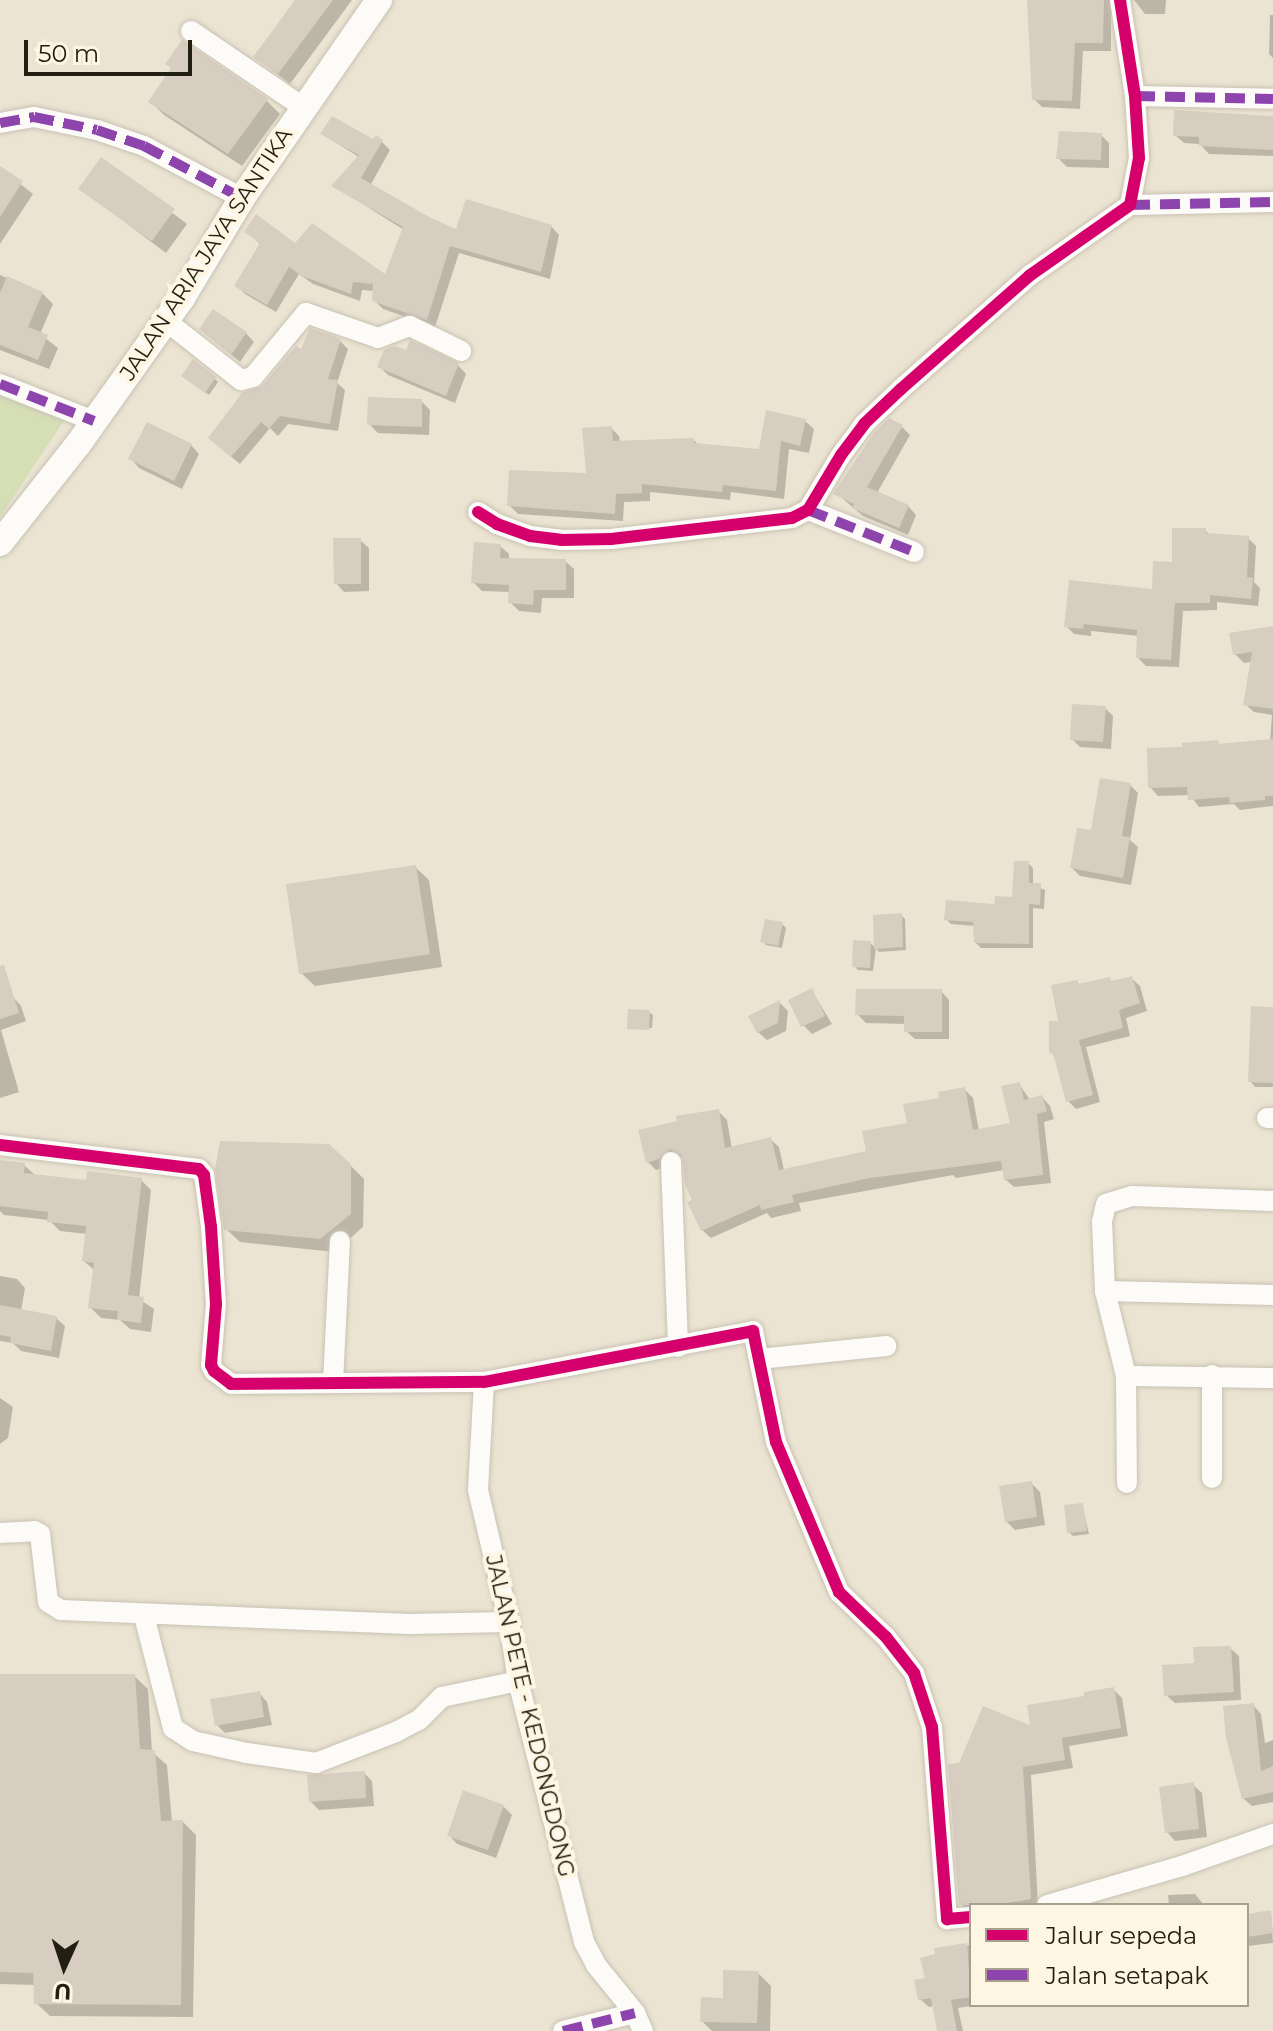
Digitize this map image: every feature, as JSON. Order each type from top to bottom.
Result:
[{"type":"street","name":"JALAN ARIA JAYA SANTIKA","points":[[0,543],[94,421],[165,320],[216,246],[242,198],[379,0]]},
{"type":"street","points":[[1120,0],[1135,96],[1139,158],[1130,205]]},
{"type":"street","points":[[191,31],[303,107]]},
{"type":"street","points":[[1135,96],[1273,99]]},
{"type":"street","points":[[0,123],[34,117],[97,130],[144,146],[242,198]]},
{"type":"street","points":[[478,512],[497,524],[530,536],[561,540],[611,539],[792,518],[808,510],[848,445],[901,389],[1029,276],[1130,205],[1273,202]]},
{"type":"street","points":[[165,320],[241,380],[253,377],[304,313],[378,338],[410,326],[461,351]]},
{"type":"street","points":[[0,384],[94,421]]},
{"type":"street","points":[[808,510],[914,552]]},
{"type":"street","points":[[0,1145],[199,1169],[204,1175],[211,1227],[216,1304],[214,1371],[231,1384],[484,1382],[753,1331],[776,1442],[839,1592],[886,1637],[914,1673],[932,1727],[947,1919],[969,1917]]},
{"type":"street","points":[[671,1162],[678,1347]]},
{"type":"street","points":[[1127,1483],[1126,1376],[1105,1291],[1102,1215],[1106,1204],[1115,1199],[1273,1201]]},
{"type":"street","points":[[333,1383],[340,1241]]},
{"type":"street","points":[[1105,1291],[1273,1295]]},
{"type":"street","points":[[759,1359],[886,1346]]},
{"type":"street","points":[[1212,1375],[1212,1478]]},
{"type":"street","points":[[1126,1376],[1273,1378]]},
{"type":"street","name":"JALAN PETE - KEDONGDONG","points":[[484,1382],[478,1490],[509,1622],[518,1681],[584,1942],[596,1965],[639,2022]]},
{"type":"street","points":[[0,1533],[34,1531],[40,1534],[48,1602],[53,1607],[144,1616],[409,1624],[509,1622]]},
{"type":"street","points":[[144,1616],[173,1728],[193,1741],[247,1753],[316,1763],[419,1720],[442,1697],[518,1681]]},
{"type":"street","points":[[1054,1903],[1182,1866],[1273,1834]]},
{"type":"street","points":[[563,2031],[639,2022]]},
{"type":"green space","points":[[0,379],[71,410],[0,517]]},
{"type":"building","points":[[295,0],[333,0],[278,74],[253,57]]},
{"type":"building","points":[[1027,0],[1104,0],[1103,43],[1075,43],[1072,101],[1032,100]]},
{"type":"building","points":[[182,40],[268,99],[228,154],[148,102],[171,68],[165,64]]},
{"type":"building","points":[[1174,110],[1273,116],[1273,150],[1199,146],[1199,137],[1173,136]]},
{"type":"building","points":[[332,116],[373,139],[376,135],[383,140],[361,178],[431,218],[456,229],[466,199],[552,225],[541,272],[450,246],[427,320],[372,301],[373,284],[353,282],[351,294],[302,276],[289,267],[267,305],[234,286],[260,243],[244,232],[256,214],[295,243],[312,223],[385,274],[403,227],[331,186],[359,155],[320,134]]},
{"type":"building","points":[[1059,131],[1102,133],[1101,160],[1056,159]]},
{"type":"building","points":[[101,157],[175,209],[152,241],[78,189]]},
{"type":"building","points":[[0,166],[23,181],[0,217]]},
{"type":"building","points":[[7,276],[43,292],[28,327],[48,335],[38,360],[0,345],[0,293]]},
{"type":"building","points":[[213,309],[247,332],[231,355],[199,329]]},
{"type":"building","points":[[310,328],[341,339],[328,379],[338,380],[330,424],[280,416],[269,429],[261,422],[231,457],[208,438],[242,393],[262,386],[296,346],[301,349]]},
{"type":"building","points":[[410,340],[459,363],[446,396],[377,367],[384,350],[395,346],[406,350]]},
{"type":"building","points":[[193,359],[216,377],[205,393],[181,376]]},
{"type":"building","points":[[368,397],[422,399],[422,427],[367,425]]},
{"type":"building","points":[[766,410],[806,419],[800,446],[781,441],[776,491],[723,485],[722,492],[642,484],[642,493],[616,494],[615,514],[507,506],[509,470],[586,473],[582,428],[612,426],[613,441],[694,438],[694,443],[759,449]]},
{"type":"building","points":[[889,418],[903,425],[867,487],[909,505],[899,528],[852,508],[854,504],[833,494],[874,433]]},
{"type":"building","points":[[147,422],[192,444],[174,481],[128,459]]},
{"type":"building","points":[[1172,528],[1206,528],[1206,533],[1249,536],[1247,577],[1253,578],[1251,599],[1210,595],[1210,603],[1175,603],[1171,660],[1136,658],[1137,630],[1084,624],[1083,629],[1064,627],[1069,580],[1152,589],[1153,561],[1172,562]]},
{"type":"building","points":[[333,538],[361,538],[361,584],[334,584]]},
{"type":"building","points":[[474,542],[501,544],[500,558],[566,559],[566,590],[534,590],[533,605],[508,603],[509,585],[471,583]]},
{"type":"building","points":[[1273,626],[1273,709],[1243,705],[1252,652],[1233,655],[1229,633]]},
{"type":"building","points":[[1072,704],[1106,706],[1103,742],[1070,740]]},
{"type":"building","points":[[1273,739],[1273,796],[1265,796],[1265,800],[1230,803],[1229,797],[1188,800],[1187,787],[1148,788],[1147,748],[1182,747],[1182,743],[1218,740],[1218,744]]},
{"type":"building","points":[[1100,778],[1131,783],[1122,836],[1130,837],[1123,878],[1070,868],[1077,828],[1091,830]]},
{"type":"building","points":[[1014,861],[1029,861],[1029,883],[1041,883],[1040,905],[1029,904],[1029,944],[974,943],[973,922],[944,920],[946,900],[994,904],[995,896],[1012,897]]},
{"type":"building","points":[[416,865],[430,954],[299,974],[286,884]]},
{"type":"building","points":[[902,913],[903,947],[874,949],[873,915]]},
{"type":"building","points":[[765,919],[783,922],[778,946],[760,942]]},
{"type":"building","points":[[853,940],[871,941],[870,968],[852,967]]},
{"type":"building","points":[[4,965],[19,1013],[0,1019],[0,966]]},
{"type":"building","points":[[1132,976],[1140,1003],[1119,1010],[1123,1028],[1079,1040],[1093,1095],[1066,1102],[1053,1053],[1049,1053],[1049,1021],[1058,1021],[1051,985],[1078,980],[1078,984],[1110,977],[1111,981]]},
{"type":"building","points":[[812,988],[825,1016],[801,1027],[788,1000]]},
{"type":"building","points":[[856,989],[942,989],[942,1032],[904,1032],[904,1016],[855,1015]]},
{"type":"building","points":[[780,1000],[778,1023],[757,1033],[748,1016]]},
{"type":"building","points":[[1251,1006],[1273,1007],[1273,1083],[1248,1082]]},
{"type":"building","points":[[628,1009],[650,1010],[649,1030],[627,1029]]},
{"type":"building","points":[[1020,1082],[1024,1100],[1042,1095],[1047,1111],[1037,1114],[1043,1175],[1004,1180],[1001,1161],[870,1178],[792,1195],[794,1202],[761,1210],[760,1205],[701,1231],[687,1202],[692,1200],[685,1185],[682,1156],[670,1149],[659,1159],[646,1163],[638,1130],[677,1121],[676,1116],[719,1109],[725,1148],[771,1137],[779,1170],[866,1151],[862,1131],[907,1123],[903,1104],[939,1098],[938,1092],[965,1087],[973,1130],[1010,1123],[1001,1086]]},
{"type":"building","points":[[220,1141],[329,1144],[351,1164],[351,1214],[320,1239],[224,1230],[215,1169]]},
{"type":"building","points":[[0,1160],[25,1163],[24,1173],[86,1180],[87,1171],[142,1178],[128,1295],[144,1297],[141,1323],[117,1320],[118,1311],[88,1308],[94,1263],[82,1261],[86,1226],[47,1222],[48,1212],[0,1206]]},
{"type":"building","points":[[0,1305],[57,1316],[51,1351],[10,1343],[11,1337],[0,1335]]},
{"type":"building","points":[[1032,1481],[1037,1517],[1005,1522],[999,1486]]},
{"type":"building","points":[[1083,1503],[1087,1531],[1067,1533],[1064,1505]]},
{"type":"building","points":[[1231,1646],[1234,1692],[1164,1696],[1162,1665],[1194,1663],[1193,1647]]},
{"type":"building","points":[[0,1674],[135,1674],[140,1749],[155,1750],[161,1821],[183,1820],[181,2005],[34,2004],[33,1973],[0,1972]]},
{"type":"building","points":[[1114,1687],[1121,1728],[1062,1738],[1065,1760],[1023,1767],[1031,1899],[959,1905],[948,1764],[959,1763],[983,1706],[1030,1725],[1027,1705],[1084,1696],[1084,1692]]},
{"type":"building","points":[[260,1691],[264,1717],[215,1726],[210,1699]]},
{"type":"building","points":[[1254,1703],[1261,1771],[1273,1766],[1273,1792],[1242,1799],[1226,1738],[1223,1706]]},
{"type":"building","points":[[365,1771],[366,1798],[309,1802],[307,1775]]},
{"type":"building","points":[[1194,1782],[1199,1829],[1165,1833],[1159,1787]]},
{"type":"building","points":[[463,1790],[504,1805],[488,1850],[447,1836]]},
{"type":"building","points":[[1271,1910],[1273,1933],[1249,1937],[1249,1914]]},
{"type":"building","points":[[967,1943],[969,1997],[951,2000],[957,2031],[937,2031],[931,1998],[918,2000],[914,1980],[925,1978],[920,1958],[935,1954],[934,1948]]},
{"type":"building","points":[[723,1970],[759,1971],[757,2023],[700,2022],[701,1997],[723,1998]]},
{"type":"marked path","points":[[1135,96],[1273,99]]},
{"type":"marked path","points":[[0,123],[34,117],[97,130],[144,146],[242,198]]},
{"type":"marked path","points":[[1130,205],[1273,202]]},
{"type":"marked path","points":[[0,384],[94,421]]},
{"type":"marked path","points":[[808,510],[914,552]]},
{"type":"marked path","points":[[563,2031],[635,2013]]},
{"type":"cycle path","points":[[478,512],[497,524],[530,536],[561,540],[611,539],[792,518],[808,510],[864,424],[1029,276],[1130,205],[1139,158],[1135,96],[1120,0]]},
{"type":"cycle path","points":[[0,1145],[199,1169],[204,1175],[211,1227],[216,1304],[211,1365],[231,1384],[484,1382],[753,1331],[776,1442],[839,1592],[886,1637],[914,1673],[932,1727],[947,1919],[969,1917]]}]
